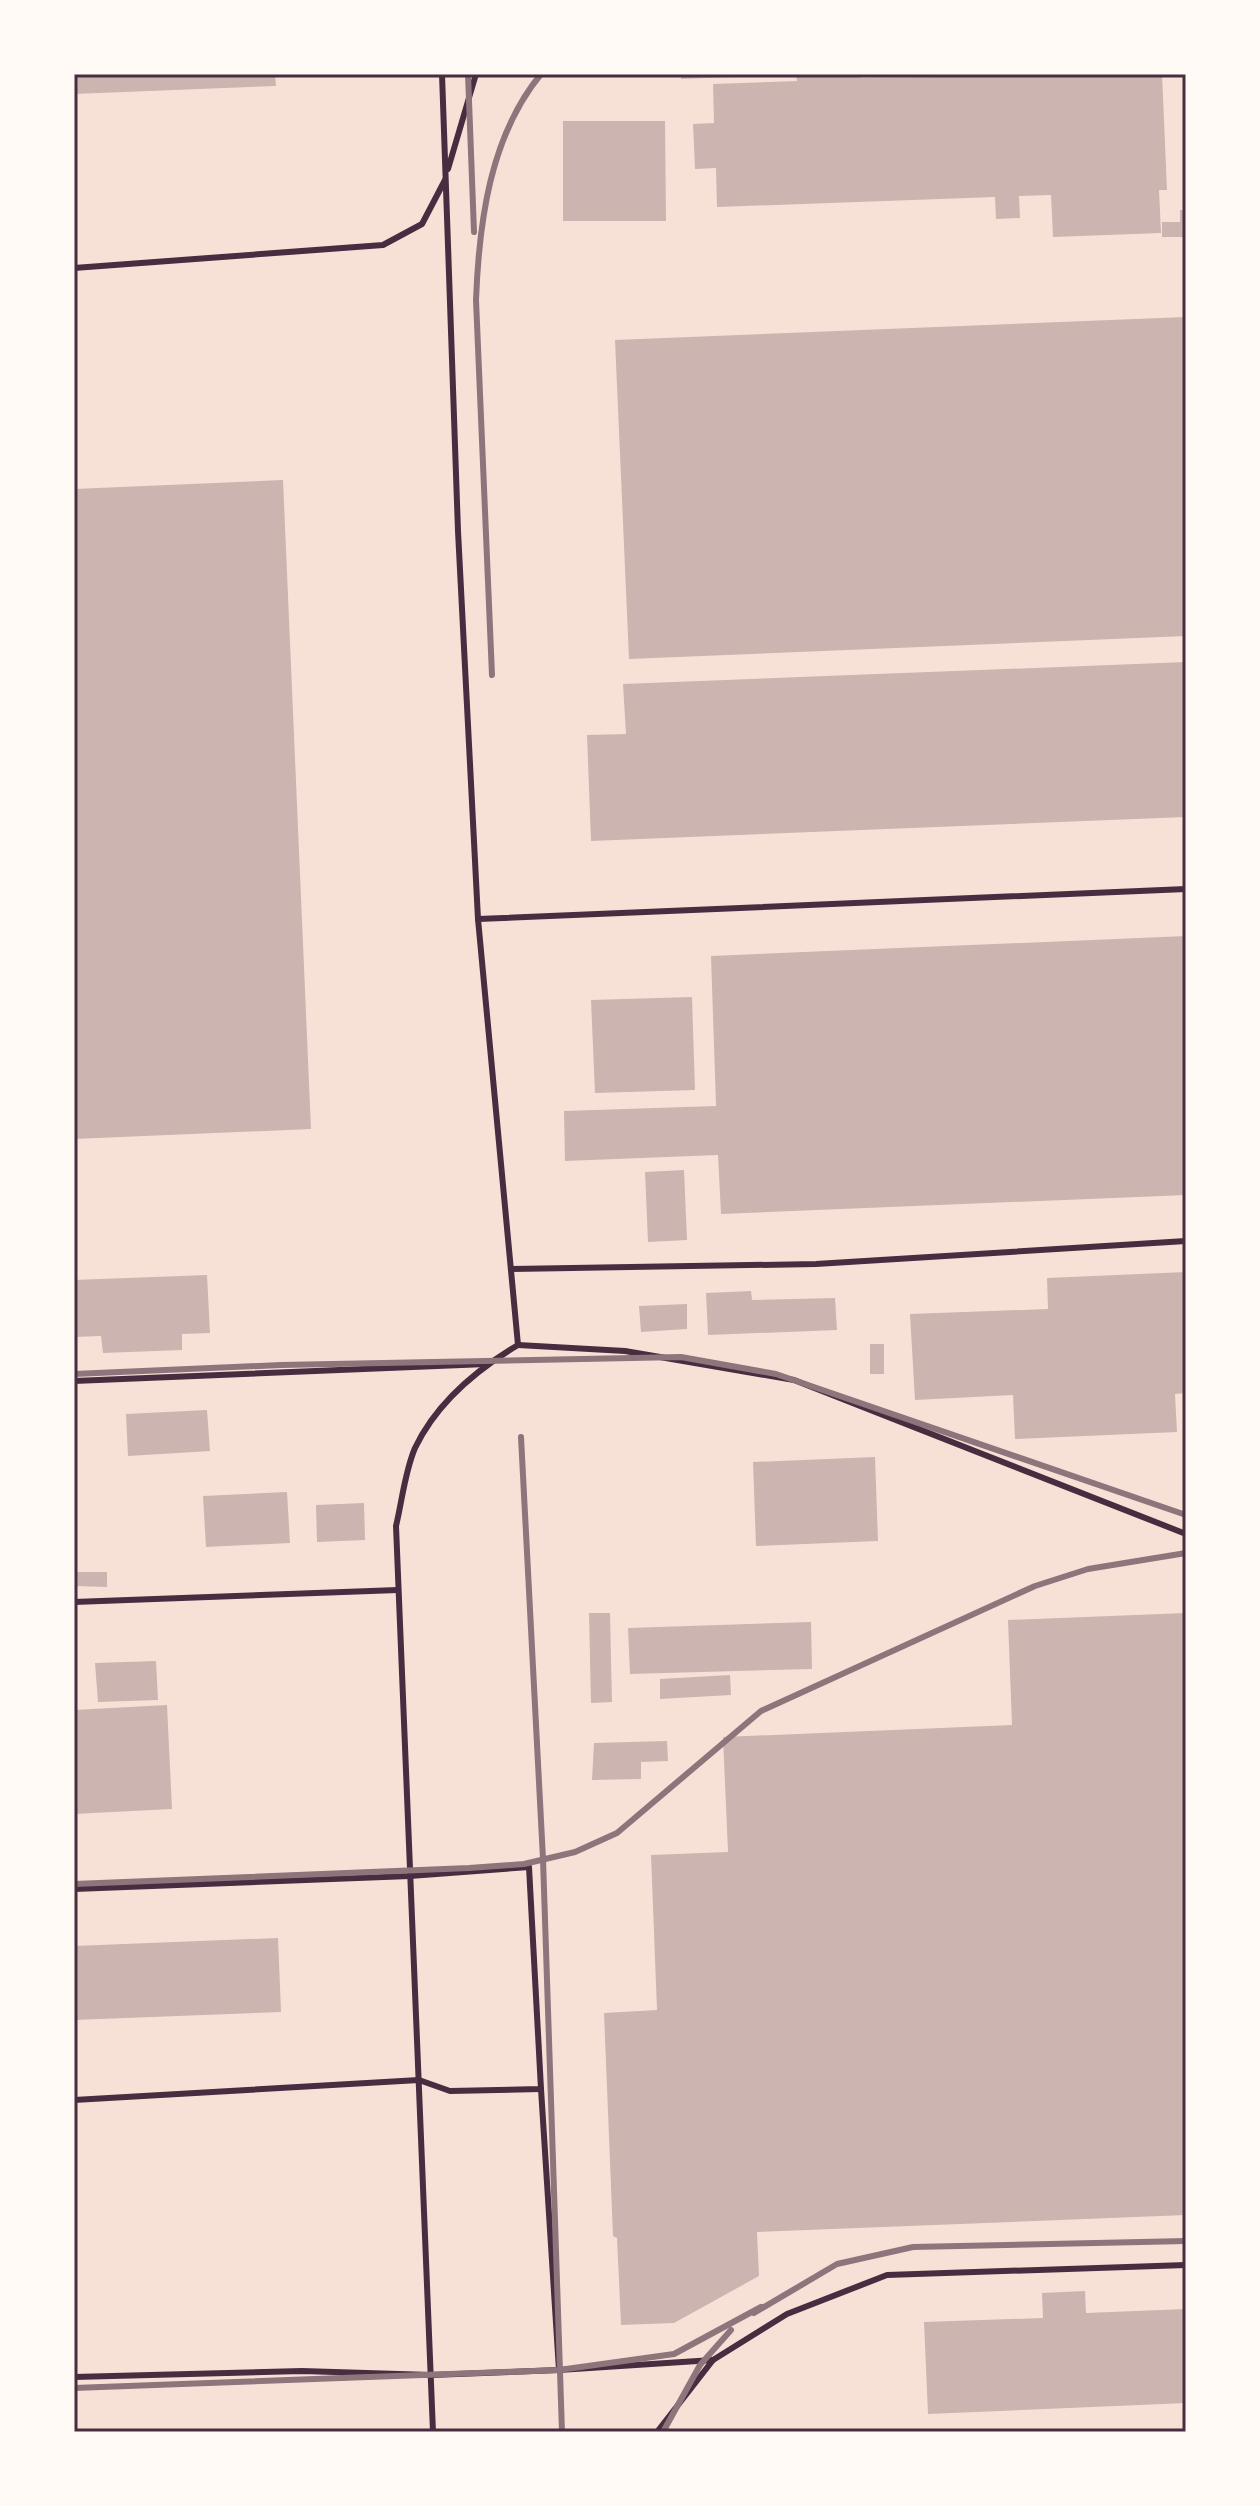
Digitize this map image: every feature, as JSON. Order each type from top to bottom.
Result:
[{"type":"lane","points":[[442,74],[458,531],[478,919],[518,1345]]},
{"type":"lane","points":[[74,268],[383,245],[422,224],[446,176],[476,74]]},
{"type":"lane","points":[[478,919],[1186,889]]},
{"type":"lane","points":[[512,1269],[816,1264],[1186,1241]]},
{"type":"lane","points":[[433,2432],[396,1526],[415,1449],[447,1398],[486,1364],[518,1345],[625,1351],[794,1380],[1186,1534]]},
{"type":"lane","points":[[74,1381],[486,1364]]},
{"type":"lane","points":[[74,1602],[398,1590]]},
{"type":"lane","points":[[74,1889],[410,1876],[529,1867],[559,2370]]},
{"type":"lane","points":[[74,2100],[419,2080],[450,2091],[541,2089]]},
{"type":"lane","points":[[657,2432],[713,2360],[787,2314],[887,2275],[1186,2265]]},
{"type":"lane","points":[[74,2377],[302,2371],[431,2375],[713,2360]]},
{"type":"building","points":[[74,74],[275,74],[276,86],[74,94]]},
{"type":"building","points":[[681,74],[732,74],[732,77],[681,79]]},
{"type":"building","points":[[796,74],[860,74],[861,78],[1162,74],[1167,190],[1159,190],[1161,233],[1053,237],[1051,195],[1019,196],[1020,218],[996,219],[995,197],[717,207],[716,168],[695,169],[693,124],[714,123],[713,84],[797,81]]},
{"type":"building","points":[[563,121],[665,121],[666,221],[563,221]]},
{"type":"building","points":[[1180,210],[1186,210],[1186,237],[1162,237],[1162,222],[1180,222]]},
{"type":"building","points":[[1186,317],[1186,636],[629,659],[615,340]]},
{"type":"building","points":[[283,480],[311,1129],[74,1139],[74,489]]},
{"type":"building","points":[[1186,662],[1186,817],[591,841],[587,735],[626,734],[623,684]]},
{"type":"building","points":[[1186,936],[1186,1195],[721,1214],[718,1155],[565,1161],[564,1111],[716,1106],[711,956]]},
{"type":"building","points":[[692,997],[695,1090],[595,1093],[591,1000]]},
{"type":"building","points":[[684,1170],[687,1240],[648,1242],[645,1172]]},
{"type":"building","points":[[1186,1272],[1186,1393],[1175,1394],[1177,1432],[1015,1439],[1013,1395],[915,1400],[910,1314],[1048,1309],[1047,1278]]},
{"type":"building","points":[[207,1275],[210,1333],[182,1334],[182,1350],[103,1353],[101,1336],[74,1337],[74,1280]]},
{"type":"building","points":[[751,1291],[752,1300],[835,1298],[837,1330],[708,1335],[706,1293]]},
{"type":"building","points":[[687,1304],[687,1329],[641,1332],[639,1306]]},
{"type":"building","points":[[870,1344],[884,1344],[884,1374],[870,1374]]},
{"type":"building","points":[[207,1410],[210,1451],[128,1456],[126,1414]]},
{"type":"building","points":[[875,1457],[878,1541],[756,1546],[753,1462]]},
{"type":"building","points":[[287,1492],[290,1543],[206,1547],[203,1496]]},
{"type":"building","points":[[364,1503],[365,1540],[317,1542],[316,1505]]},
{"type":"building","points":[[74,1572],[107,1572],[107,1587],[74,1586]]},
{"type":"building","points":[[589,1613],[610,1613],[612,1702],[591,1703]]},
{"type":"building","points":[[1186,1613],[1186,2215],[757,2232],[759,2276],[674,2323],[621,2325],[617,2238],[613,2236],[604,2013],[657,2010],[651,1855],[728,1852],[723,1737],[1012,1725],[1008,1620]]},
{"type":"building","points":[[811,1622],[812,1669],[630,1674],[628,1628]]},
{"type":"building","points":[[156,1661],[158,1700],[98,1702],[95,1663]]},
{"type":"building","points":[[730,1675],[731,1695],[660,1699],[660,1679]]},
{"type":"building","points":[[167,1705],[172,1809],[74,1814],[74,1710]]},
{"type":"building","points":[[667,1741],[668,1761],[641,1762],[641,1779],[592,1780],[594,1743]]},
{"type":"building","points":[[278,1938],[281,2012],[74,2020],[74,1946]]},
{"type":"building","points":[[1085,2291],[1086,2313],[1186,2309],[1186,2403],[928,2414],[924,2322],[1043,2318],[1042,2293]]},
{"type":"railway","points":[[468,74],[474,232]]},
{"type":"railway","points":[[492,675],[476,300],[480,240],[490,181],[499,152],[510,124],[541,74]]},
{"type":"railway","points":[[74,1374],[281,1365],[681,1357],[776,1374],[1186,1515]]},
{"type":"railway","points":[[521,1437],[543,1859],[562,2432]]},
{"type":"railway","points":[[74,1884],[469,1868],[524,1864],[575,1852],[617,1833],[761,1711],[1035,1586],[1088,1569],[1186,1553]]},
{"type":"railway","points":[[754,2313],[837,2264],[913,2247],[1186,2241]]},
{"type":"railway","points":[[74,2388],[559,2370],[674,2354],[761,2307]]},
{"type":"railway","points":[[663,2432],[700,2365],[731,2330]]}]
